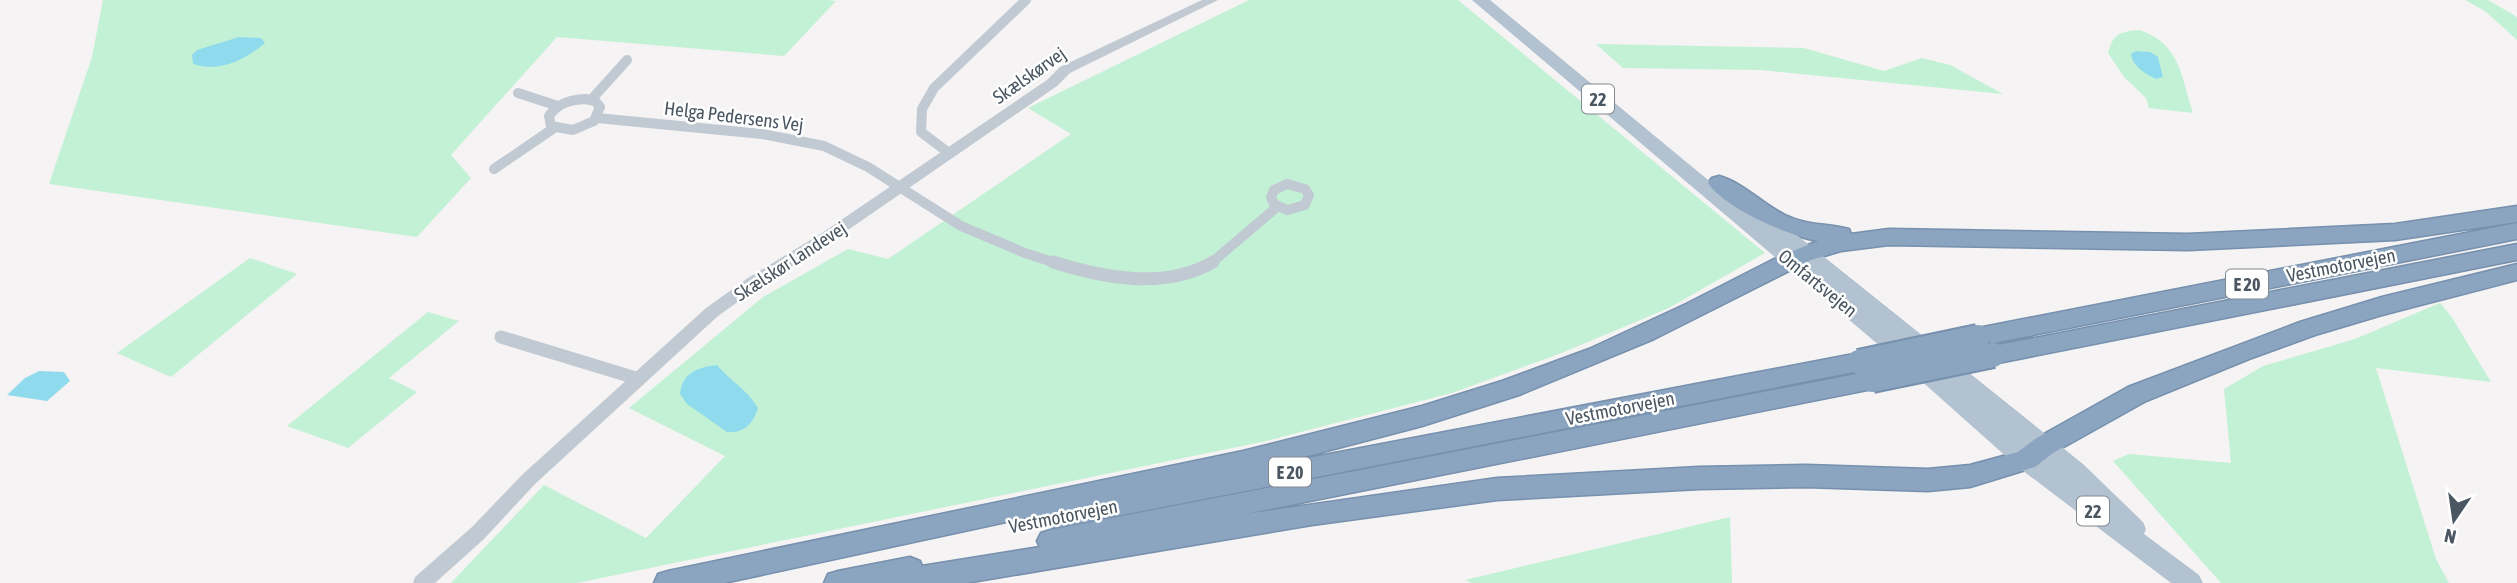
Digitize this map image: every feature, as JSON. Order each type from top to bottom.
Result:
[{"type":"highway","points":[[1719,183],[1767,216],[1800,231],[1831,236],[1891,232],[1963,238]]},
{"type":"highway","points":[[668,583],[1337,440],[1424,415],[1532,380],[1597,355],[1725,295],[1796,256],[1851,239],[2188,242],[2395,232],[2517,214]]},
{"type":"highway","name":"Vestmotorvejen","points":[[838,583],[1866,371],[2517,231]]},
{"type":"highway","name":"Vestmotorvejen","points":[[1985,346],[2517,252]]},
{"type":"highway","points":[[894,583],[1298,516],[1497,489],[1712,478],[1806,476],[1928,480],[1970,476],[2035,453],[2137,394],[2308,328],[2449,287],[2517,272]]},
{"type":"highway","name":"Vestmotorvejen","points":[[722,583],[1866,371]]},
{"type":"main road","name":"Omfartsvejen","points":[[1485,1],[1719,183],[1935,380],[2035,453]]},
{"type":"main road","name":"Omfartsvejen","points":[[1485,1],[1796,256],[1908,338],[2035,453],[2190,583]]},
{"type":"street","points":[[949,153],[921,132],[919,116],[922,103],[934,88],[1026,0]]},
{"type":"street","name":"Skælskørvej","points":[[949,153],[1052,83],[1066,70],[1212,0]]},
{"type":"street","points":[[591,100],[627,60]]},
{"type":"street","points":[[518,93],[558,106]]},
{"type":"street","points":[[494,169],[554,128],[576,130],[597,118],[600,107],[591,100],[574,100],[558,106],[548,120],[554,128]]},
{"type":"street","name":"Helga Pedersens Vej","points":[[597,118],[764,134],[822,146],[864,163],[897,188],[961,228],[1044,260],[1157,282],[1191,274],[1218,258],[1277,206]]},
{"type":"street","name":"Skælskør Landevej","points":[[424,580],[488,510],[527,482],[712,312],[949,153]]},
{"type":"street","points":[[501,337],[639,379]]},
{"type":"green space","points":[[103,0],[836,1],[784,56],[557,37],[451,155],[471,178],[417,237],[49,184],[92,57]]},
{"type":"green space","points":[[1249,0],[1458,0],[1765,253],[1669,308],[1559,354],[1452,393],[1266,441],[577,583],[451,583],[544,485],[646,538],[725,456],[629,408],[763,297],[848,249],[888,259],[1071,134],[1028,108]]},
{"type":"green space","points":[[2465,0],[2488,0],[2514,15],[2517,18],[2517,40],[2485,11]]},
{"type":"green space","points":[[2139,30],[2153,36],[2171,52],[2177,62],[2193,113],[2149,108],[2146,98],[2124,77],[2108,53],[2118,35]]},
{"type":"green space","points":[[1596,44],[1804,48],[1884,71],[1922,58],[1950,65],[2003,94],[1761,70],[1623,68]]},
{"type":"green space","points":[[250,258],[297,274],[171,377],[117,353]]},
{"type":"green space","points":[[2440,303],[2451,316],[2491,382],[2376,368],[2436,559],[2449,583],[2221,583],[2113,461],[2129,454],[2231,463],[2224,389],[2263,366],[2355,339]]},
{"type":"green space","points":[[428,312],[459,321],[389,378],[417,392],[348,448],[287,426]]},
{"type":"green space","points":[[1730,517],[1732,583],[1472,583],[1465,580]]},
{"type":"water","points":[[239,37],[261,38],[265,43],[249,55],[222,66],[193,64],[192,55],[197,50]]},
{"type":"water","points":[[2136,51],[2150,52],[2158,57],[2163,77],[2156,79],[2137,66],[2131,54]]},
{"type":"water","points":[[717,365],[758,408],[751,423],[739,431],[727,432],[687,404],[680,394],[684,381],[692,372]]},
{"type":"water","points":[[39,371],[64,372],[70,381],[47,401],[7,395],[25,378]]}]
